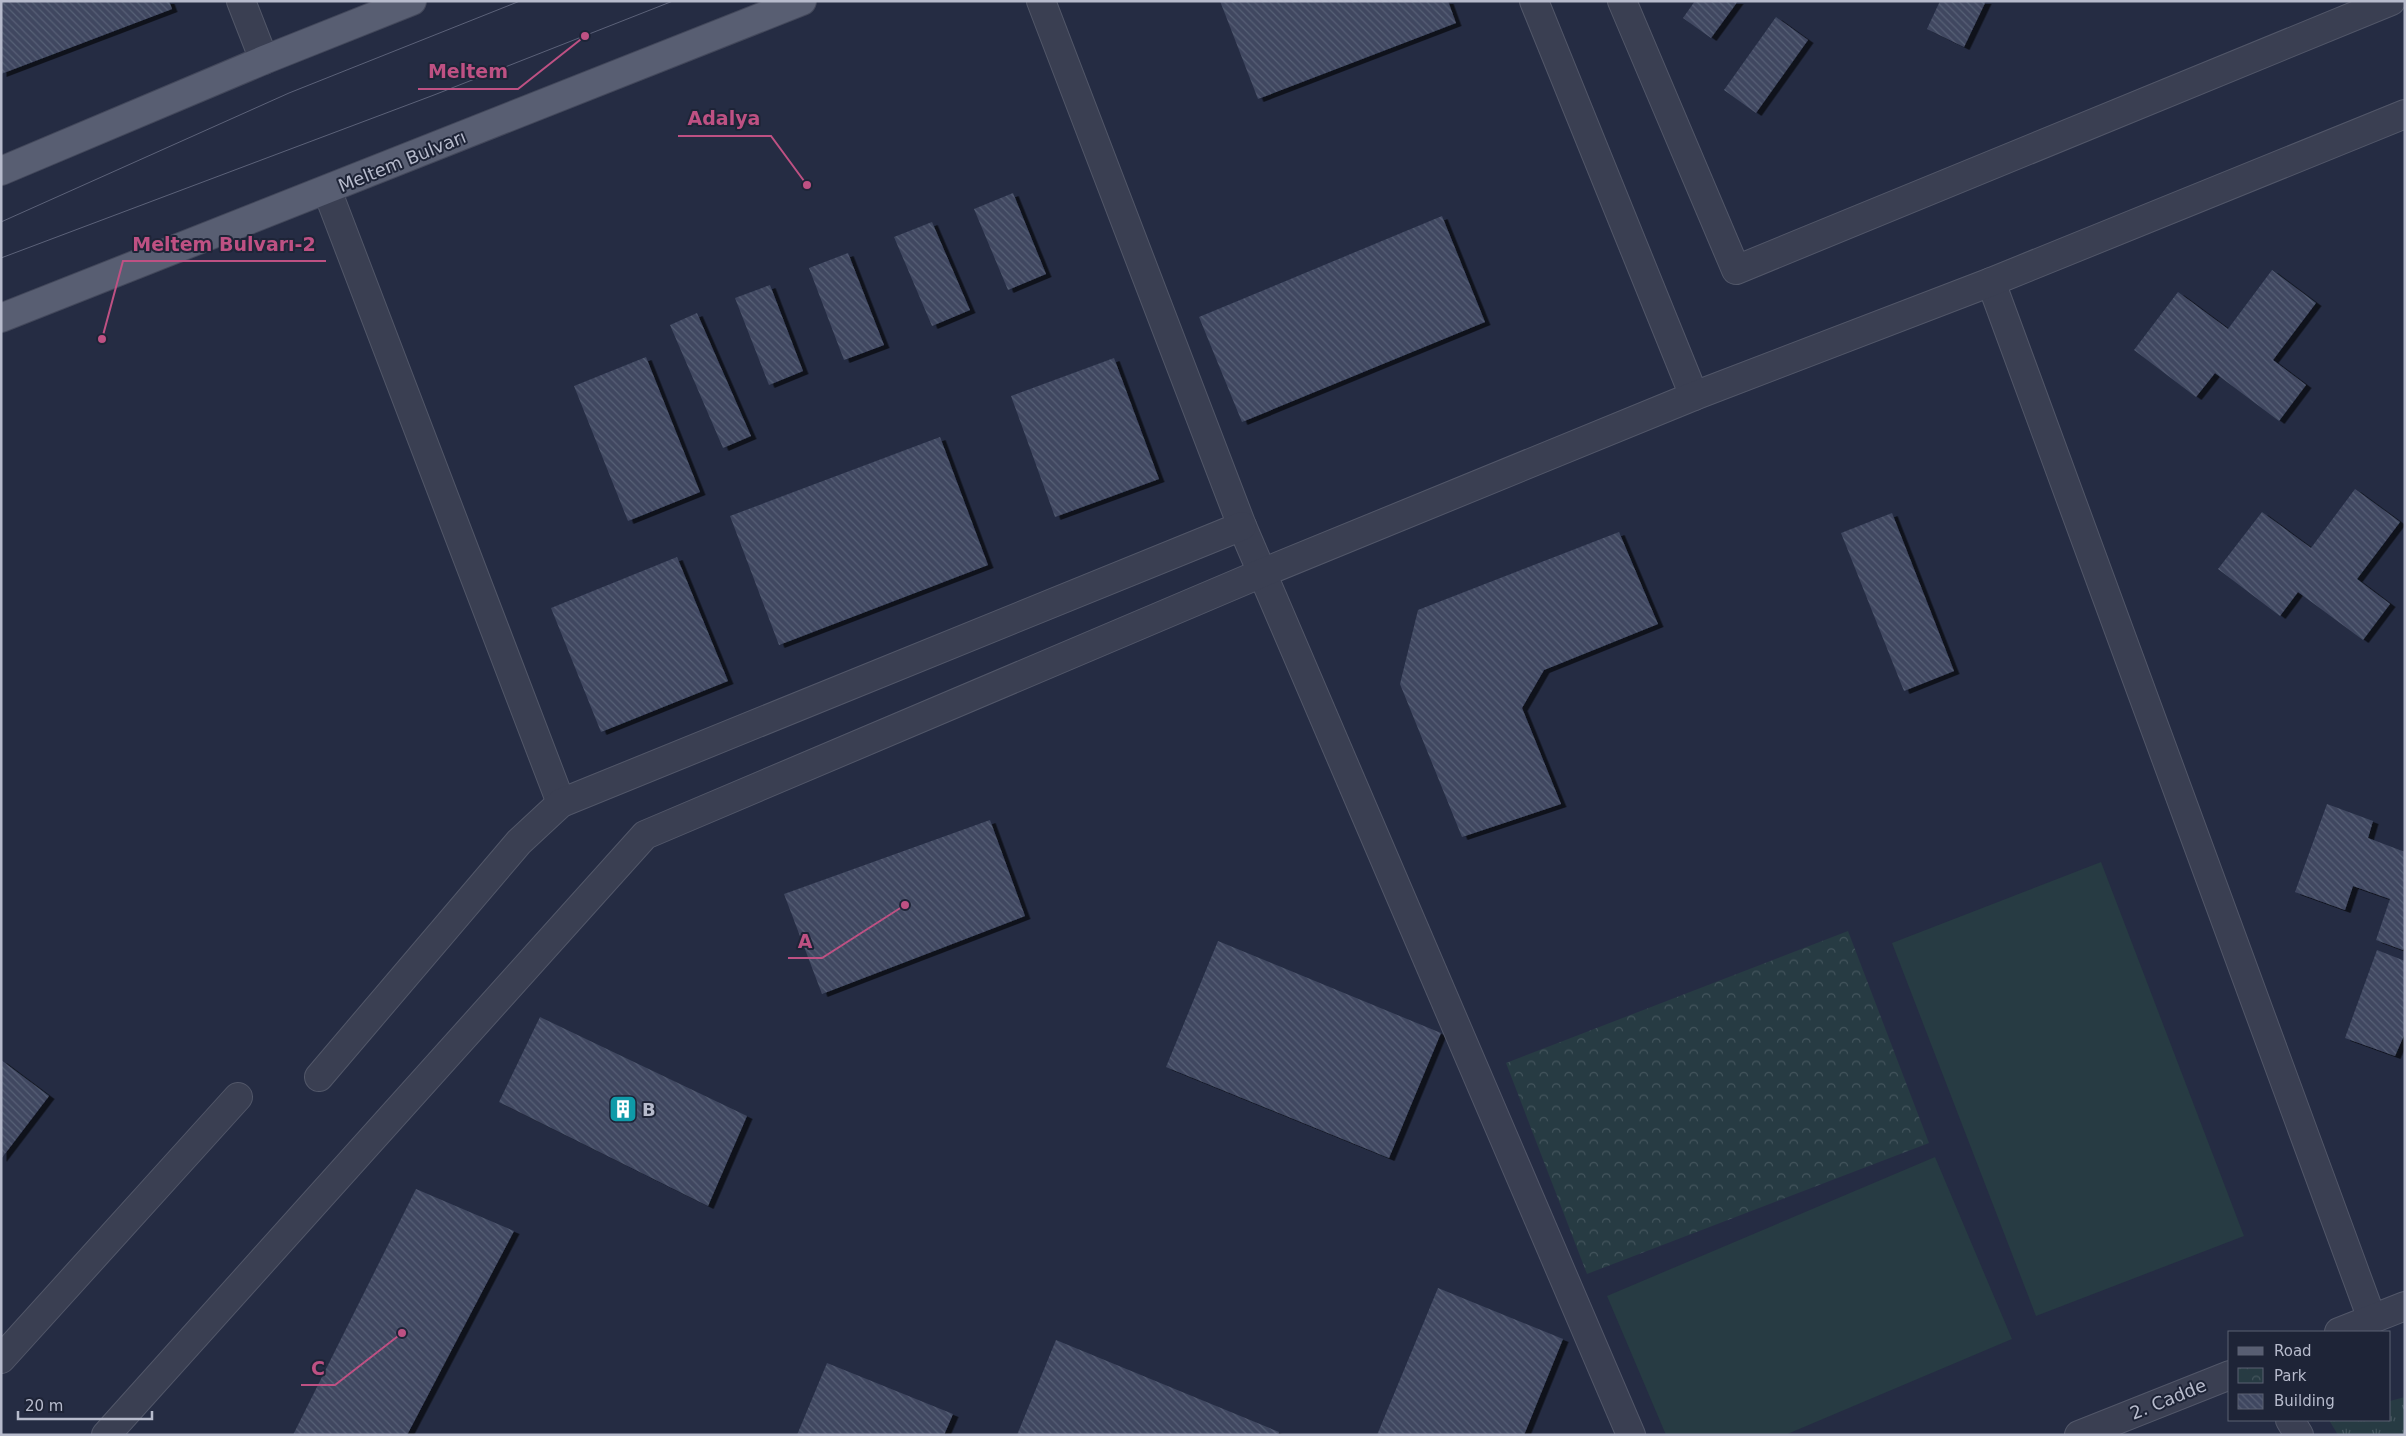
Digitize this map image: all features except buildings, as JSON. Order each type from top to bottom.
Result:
[{"type":"main road","points":[[1,171],[264,60],[412,1]]},
{"type":"main road","name":"Meltem Bulvarı","points":[[1,318],[802,1]]},
{"type":"street","points":[[240,1],[264,60]]},
{"type":"street","points":[[1041,1],[1242,526],[1631,1435]]},
{"type":"street","points":[[1534,1],[1694,396]]},
{"type":"street","points":[[1622,1],[1736,270],[2391,1]]},
{"type":"street","points":[[106,1435],[645,835],[1262,573],[1694,396],[1992,282],[2405,114]]},
{"type":"street","points":[[327,190],[561,803]]},
{"type":"street","points":[[1992,282],[2372,1320]]},
{"type":"street","points":[[319,1077],[519,842],[561,803],[1242,526]]},
{"type":"street","points":[[1,1359],[238,1097]]},
{"type":"street","points":[[2342,1331],[2405,1306]]},
{"type":"street","name":"2. Cadde","points":[[2079,1435],[2228,1376]]},
{"type":"street","points":[[2291,1421],[2299,1435]]},
{"type":"green space","points":[[2101,862],[2244,1236],[2036,1316],[1892,943]]},
{"type":"green space","points":[[1848,931],[1929,1143],[1587,1274],[1506,1063]]},
{"type":"green space","points":[[1935,1157],[2012,1339],[1785,1435],[1666,1435],[1607,1296]]},
{"type":"green space","points":[[2405,1397],[2405,1435],[2338,1435],[2330,1421],[2391,1421],[2391,1401]]},
{"type":"tram line","points":[[1,222],[289,93],[520,1]]},
{"type":"tram line","points":[[1,258],[434,95],[673,1]]},
{"type":"place","name":"Meltem","points":[[585,36]]},
{"type":"place","name":"Adalya","points":[[807,185]]},
{"type":"place","name":"Meltem Bulvarı-2","points":[[102,339]]},
{"type":"place","name":"A","points":[[905,905]]},
{"type":"place","name":"B","points":[[623,1109]]},
{"type":"place","name":"C","points":[[402,1333]]}]
